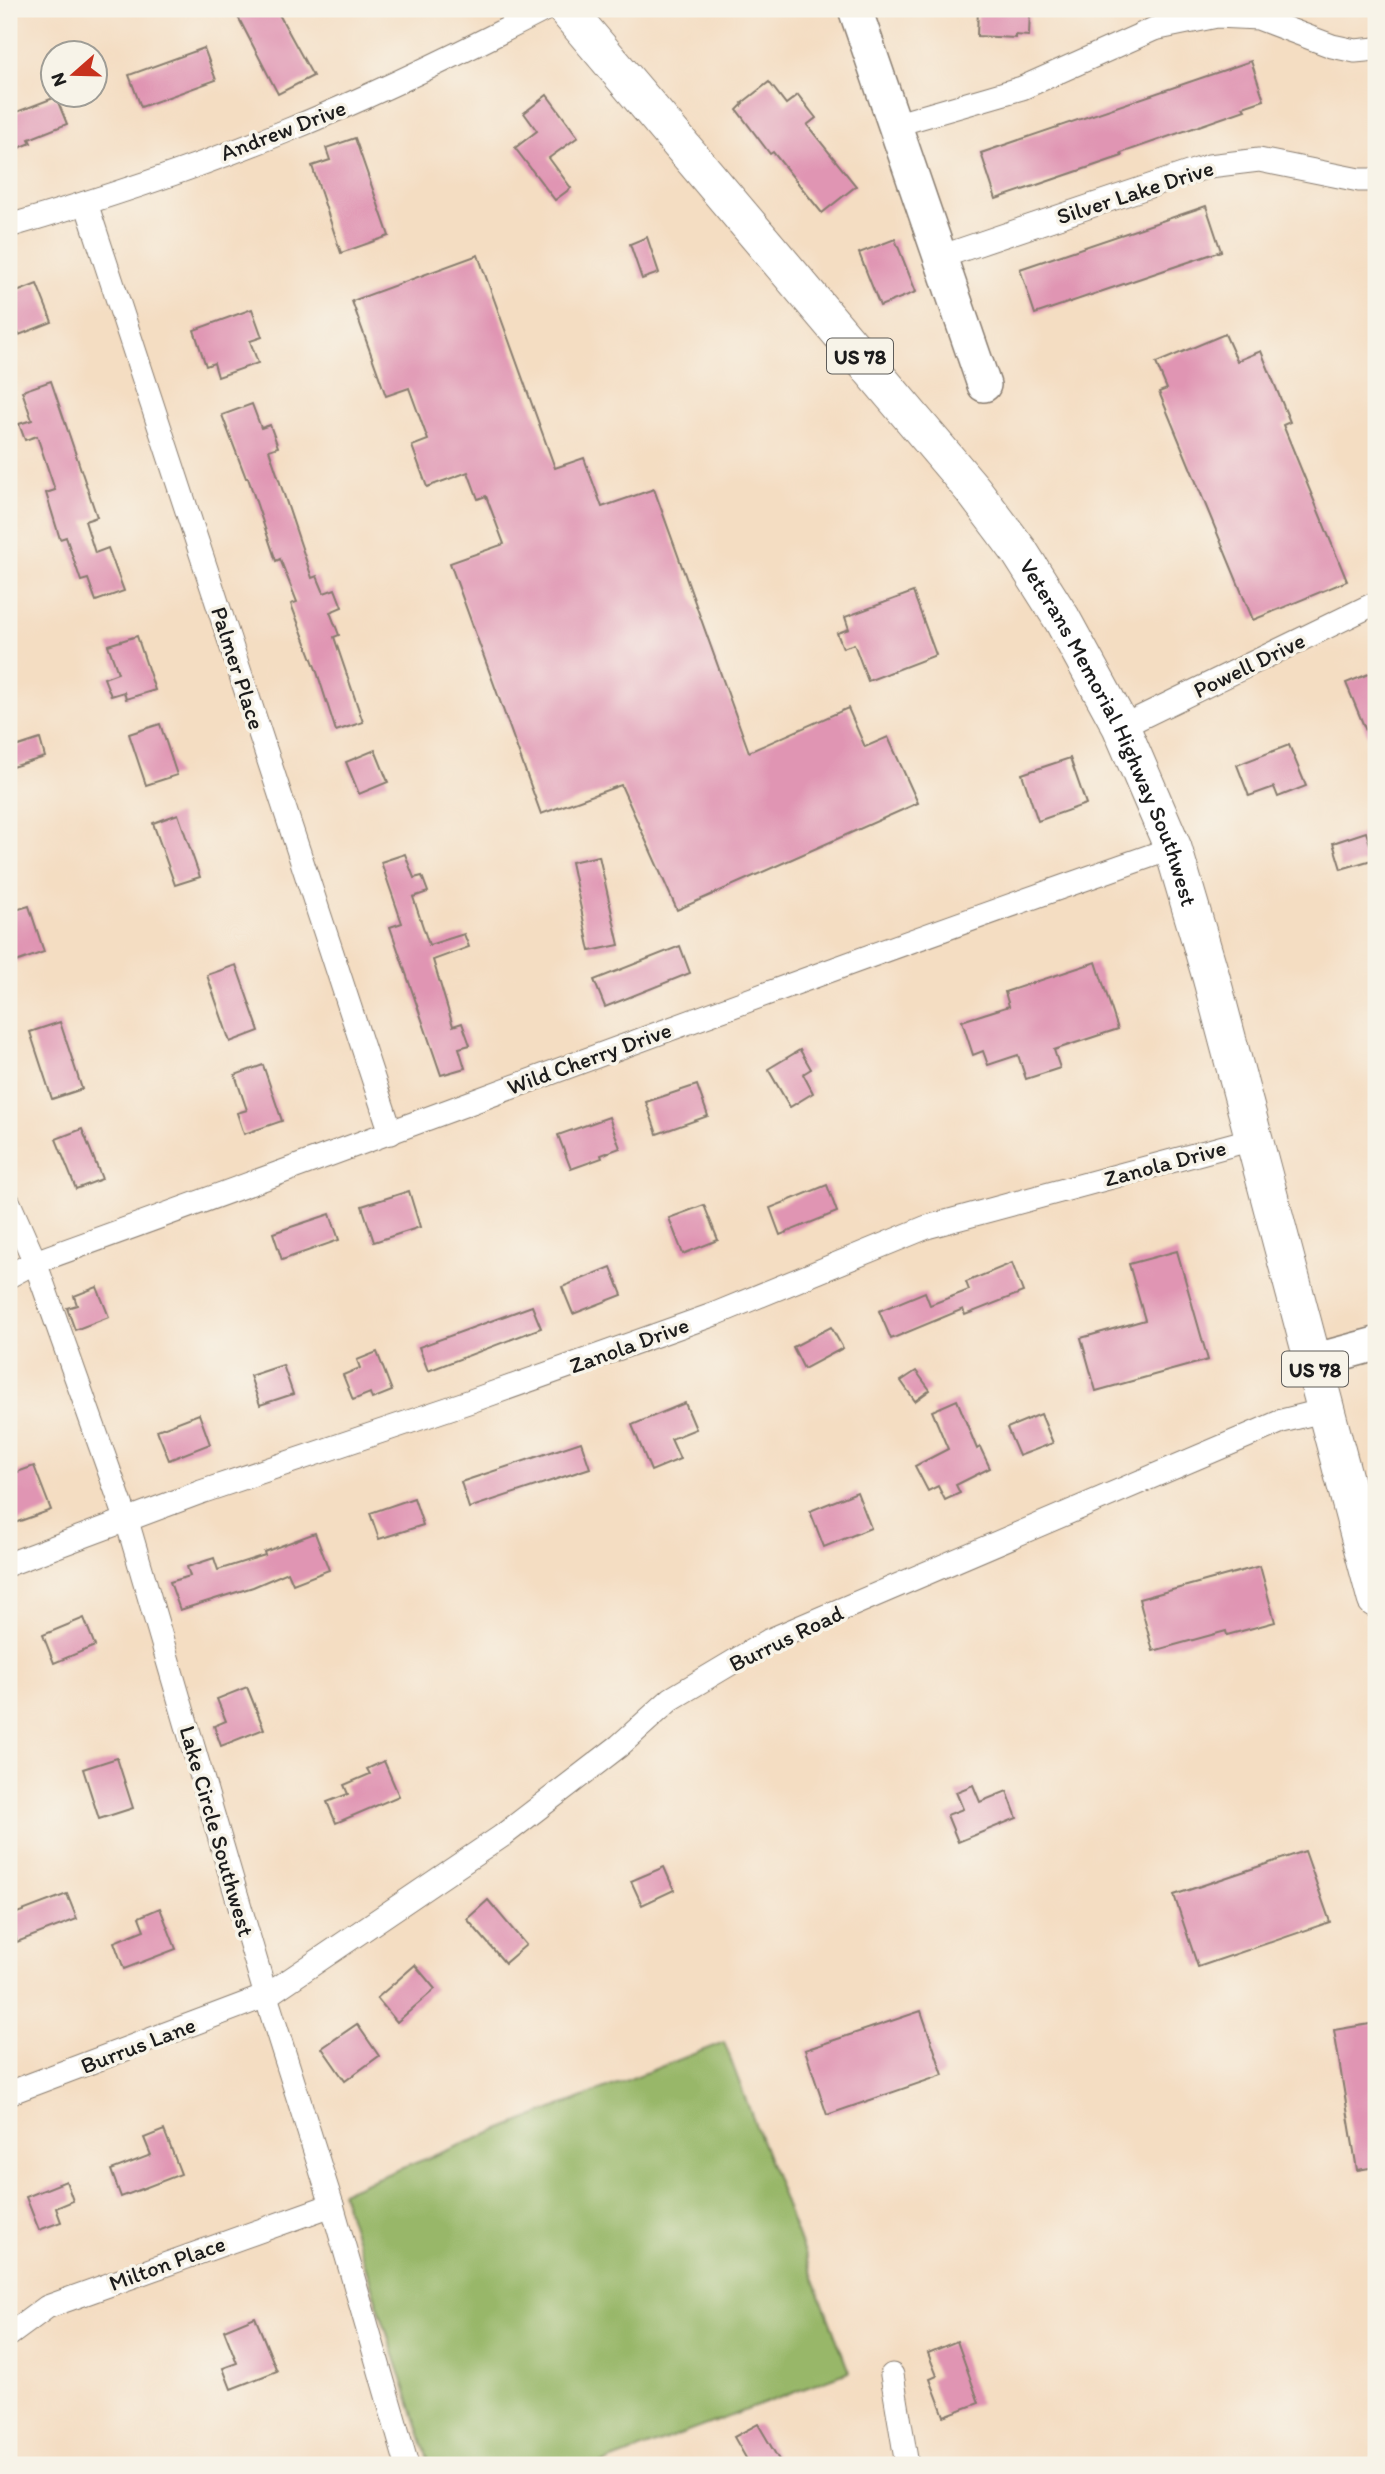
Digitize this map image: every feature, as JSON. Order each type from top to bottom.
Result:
[{"type":"main road","name":"Veterans Memorial Highway Southwest","points":[[566,9],[974,490],[1019,551],[1056,609],[1121,727],[1173,848],[1211,977],[1376,1599]]},
{"type":"street","name":"Andrew Drive","points":[[9,226],[86,203],[296,127],[411,76],[546,9]]},
{"type":"street","points":[[855,9],[984,385]]},
{"type":"street","points":[[894,125],[1022,88],[1154,29],[1217,16],[1258,18],[1332,46],[1355,51],[1376,49]]},
{"type":"street","name":"Silver Lake Drive","points":[[940,257],[1209,166],[1259,160],[1359,180],[1376,180]]},
{"type":"street","name":"Palmer Place","points":[[86,203],[391,1133]]},
{"type":"street","name":"Powell Drive","points":[[1121,727],[1376,604]]},
{"type":"street","name":"Wild Cherry Drive","points":[[9,1276],[35,1262],[587,1059],[991,911],[1173,848]]},
{"type":"street","name":"Zanola Drive","points":[[9,1564],[201,1492],[471,1401],[715,1314],[928,1227],[1253,1139]]},
{"type":"street","name":"Lake Circle Southwest","points":[[9,1203],[35,1262],[127,1521],[266,1996],[332,2204],[407,2465]]},
{"type":"street","points":[[1313,1361],[1376,1345]]},
{"type":"street","name":"Burrus Road","points":[[266,1996],[513,1828],[619,1746],[671,1699],[770,1640],[1270,1426],[1326,1410]]},
{"type":"street","name":"Burrus Lane","points":[[9,2093],[266,1996]]},
{"type":"street","name":"Milton Place","points":[[9,2335],[47,2307],[332,2204]]},
{"type":"street","points":[[892,2375],[907,2465]]},
{"type":"green space","points":[[724,2042],[849,2372],[599,2465],[430,2465],[341,2192]]},
{"type":"building","points":[[234,9],[276,9],[313,76],[278,94]]},
{"type":"building","points":[[978,9],[1030,9],[1029,36],[977,36]]},
{"type":"building","points":[[204,48],[216,80],[141,107],[129,75]]},
{"type":"building","points":[[1251,61],[1264,100],[1243,107],[1245,110],[1121,153],[1122,156],[996,199],[981,153]]},
{"type":"building","points":[[769,82],[786,104],[798,95],[816,118],[807,125],[856,186],[822,213],[773,152],[770,154],[737,110]]},
{"type":"building","points":[[547,95],[578,137],[549,158],[571,188],[555,200],[515,148],[537,131],[524,113]]},
{"type":"building","points":[[38,104],[38,108],[60,108],[67,124],[29,139],[31,143],[9,152],[9,115]]},
{"type":"building","points":[[355,138],[389,236],[341,253],[312,166],[330,160],[326,148]]},
{"type":"building","points":[[1206,206],[1221,251],[1035,314],[1020,269]]},
{"type":"building","points":[[647,237],[659,273],[642,279],[630,244]]},
{"type":"building","points":[[895,239],[916,292],[880,306],[859,253]]},
{"type":"building","points":[[478,255],[555,468],[584,458],[602,507],[654,489],[749,752],[848,708],[865,747],[888,737],[918,803],[677,910],[621,785],[541,814],[450,563],[504,544],[486,496],[478,499],[468,472],[427,487],[412,446],[428,440],[409,388],[386,396],[352,301]]},
{"type":"building","points":[[37,284],[52,322],[19,335],[9,309],[9,295]]},
{"type":"building","points":[[252,309],[262,337],[250,341],[258,363],[218,377],[214,363],[206,366],[194,330]]},
{"type":"building","points":[[1225,334],[1237,361],[1261,351],[1290,422],[1283,425],[1347,581],[1253,620],[1159,392],[1167,389],[1156,363]]},
{"type":"building","points":[[51,381],[97,517],[85,521],[95,553],[108,548],[124,591],[96,601],[88,579],[81,581],[66,537],[60,539],[46,493],[55,490],[37,436],[25,440],[19,424],[32,420],[22,391]]},
{"type":"building","points":[[252,404],[261,428],[270,425],[278,447],[269,450],[312,578],[317,576],[324,593],[335,589],[342,607],[330,612],[339,635],[334,637],[363,722],[336,731],[291,604],[297,602],[280,559],[276,561],[248,478],[222,415]]},
{"type":"building","points":[[913,592],[936,655],[868,681],[854,644],[843,648],[837,633],[849,629],[845,617]]},
{"type":"building","points":[[137,636],[155,690],[126,699],[124,692],[111,696],[104,678],[118,673],[108,645]]},
{"type":"building","points":[[1376,671],[1376,755],[1346,683]]},
{"type":"building","points":[[160,724],[177,775],[146,785],[129,734]]},
{"type":"building","points":[[40,739],[45,757],[9,768],[9,749]]},
{"type":"building","points":[[1289,745],[1306,786],[1278,797],[1274,787],[1249,796],[1237,765]]},
{"type":"building","points":[[375,750],[388,782],[359,794],[346,762]]},
{"type":"building","points":[[1070,758],[1086,804],[1038,821],[1022,774]]},
{"type":"building","points":[[178,814],[200,877],[175,885],[153,823]]},
{"type":"building","points":[[1366,832],[1375,859],[1341,869],[1333,843]]},
{"type":"building","points":[[405,854],[414,878],[422,876],[428,892],[413,897],[429,945],[464,934],[469,947],[433,960],[453,1026],[462,1023],[470,1045],[459,1048],[465,1068],[441,1075],[390,927],[402,923],[381,862]]},
{"type":"building","points":[[599,856],[619,945],[590,951],[571,862]]},
{"type":"building","points":[[29,906],[44,952],[16,962],[9,939],[9,912]]},
{"type":"building","points":[[680,946],[690,973],[605,1007],[594,980]]},
{"type":"building","points":[[1096,962],[1118,1029],[1054,1050],[1060,1068],[1026,1079],[1018,1055],[988,1065],[983,1051],[973,1055],[962,1021],[1009,1006],[1005,992]]},
{"type":"building","points":[[236,965],[259,1031],[230,1042],[207,975]]},
{"type":"building","points":[[60,1022],[82,1089],[52,1099],[30,1032]]},
{"type":"building","points":[[800,1050],[811,1069],[803,1074],[813,1093],[790,1107],[768,1069]]},
{"type":"building","points":[[263,1065],[282,1121],[244,1134],[237,1113],[247,1110],[235,1075]]},
{"type":"building","points":[[697,1085],[708,1116],[657,1134],[646,1102]]},
{"type":"building","points":[[609,1117],[620,1148],[601,1155],[602,1158],[571,1169],[558,1135]]},
{"type":"building","points":[[82,1129],[102,1179],[76,1189],[56,1139]]},
{"type":"building","points":[[827,1185],[837,1212],[780,1235],[770,1208]]},
{"type":"building","points":[[409,1191],[420,1227],[374,1242],[362,1206]]},
{"type":"building","points":[[704,1205],[718,1240],[683,1254],[669,1218]]},
{"type":"building","points":[[330,1214],[339,1240],[282,1260],[273,1233]]},
{"type":"building","points":[[1177,1251],[1208,1360],[1096,1391],[1081,1338],[1145,1320],[1129,1264]]},
{"type":"building","points":[[1012,1263],[1023,1292],[965,1315],[963,1309],[891,1339],[879,1311],[925,1292],[930,1305],[969,1290],[966,1282]]},
{"type":"building","points":[[611,1267],[622,1295],[573,1314],[562,1287]]},
{"type":"building","points":[[97,1287],[109,1317],[75,1330],[67,1308],[77,1305],[74,1296]]},
{"type":"building","points":[[532,1306],[541,1328],[428,1371],[419,1347]]},
{"type":"building","points":[[831,1327],[843,1348],[804,1369],[793,1347]]},
{"type":"building","points":[[377,1352],[392,1391],[372,1399],[370,1393],[353,1400],[343,1375],[360,1368],[357,1360]]},
{"type":"building","points":[[283,1365],[293,1394],[260,1405],[250,1376]]},
{"type":"building","points":[[916,1371],[930,1390],[915,1401],[901,1381]]},
{"type":"building","points":[[957,1400],[977,1449],[980,1447],[990,1468],[956,1485],[960,1493],[945,1500],[938,1486],[928,1491],[915,1466],[948,1449],[932,1411]]},
{"type":"building","points":[[685,1403],[696,1429],[671,1439],[680,1459],[651,1471],[632,1425]]},
{"type":"building","points":[[199,1414],[210,1444],[169,1460],[157,1430]]},
{"type":"building","points":[[1041,1414],[1053,1443],[1019,1456],[1007,1428]]},
{"type":"building","points":[[581,1442],[590,1468],[469,1508],[461,1482]]},
{"type":"building","points":[[34,1466],[51,1510],[9,1525],[9,1475]]},
{"type":"building","points":[[857,1492],[871,1528],[824,1547],[810,1511]]},
{"type":"building","points":[[414,1498],[423,1525],[379,1539],[370,1513]]},
{"type":"building","points":[[315,1533],[329,1570],[293,1584],[288,1572],[253,1587],[180,1610],[170,1582],[190,1576],[187,1567],[214,1558],[218,1570],[265,1555],[264,1552]]},
{"type":"building","points":[[1260,1566],[1275,1622],[1227,1635],[1226,1631],[1153,1651],[1139,1599]]},
{"type":"building","points":[[84,1618],[95,1646],[54,1663],[43,1635]]},
{"type":"building","points":[[247,1687],[264,1729],[221,1746],[214,1726],[226,1721],[217,1699]]},
{"type":"building","points":[[117,1758],[133,1808],[99,1819],[83,1769]]},
{"type":"building","points":[[384,1761],[399,1796],[336,1823],[327,1802],[348,1794],[344,1785],[370,1774],[367,1769]]},
{"type":"building","points":[[973,1785],[980,1802],[1007,1791],[1017,1818],[958,1842],[947,1815],[963,1809],[956,1792]]},
{"type":"building","points":[[1305,1851],[1330,1922],[1198,1967],[1174,1895]]},
{"type":"building","points":[[664,1867],[674,1890],[642,1905],[631,1881]]},
{"type":"building","points":[[67,1894],[77,1919],[17,1942],[9,1916]]},
{"type":"building","points":[[488,1900],[526,1945],[505,1963],[467,1919]]},
{"type":"building","points":[[160,1908],[176,1949],[124,1969],[114,1942],[144,1930],[139,1917]]},
{"type":"building","points":[[415,1965],[435,1989],[397,2022],[377,1998]]},
{"type":"building","points":[[921,2011],[943,2075],[827,2115],[805,2050]]},
{"type":"building","points":[[1376,2023],[1376,2167],[1357,2170],[1334,2030]]},
{"type":"building","points":[[357,2024],[379,2056],[345,2081],[322,2048]]},
{"type":"building","points":[[164,2130],[181,2174],[121,2197],[111,2170],[151,2155],[144,2138]]},
{"type":"building","points":[[66,2181],[73,2201],[56,2208],[61,2222],[39,2230],[26,2197]]},
{"type":"building","points":[[255,2317],[277,2371],[231,2389],[223,2368],[237,2363],[224,2330]]},
{"type":"building","points":[[957,2341],[979,2403],[944,2416],[930,2379],[937,2376],[928,2353]]},
{"type":"building","points":[[758,2424],[782,2465],[750,2465],[734,2437]]}]
